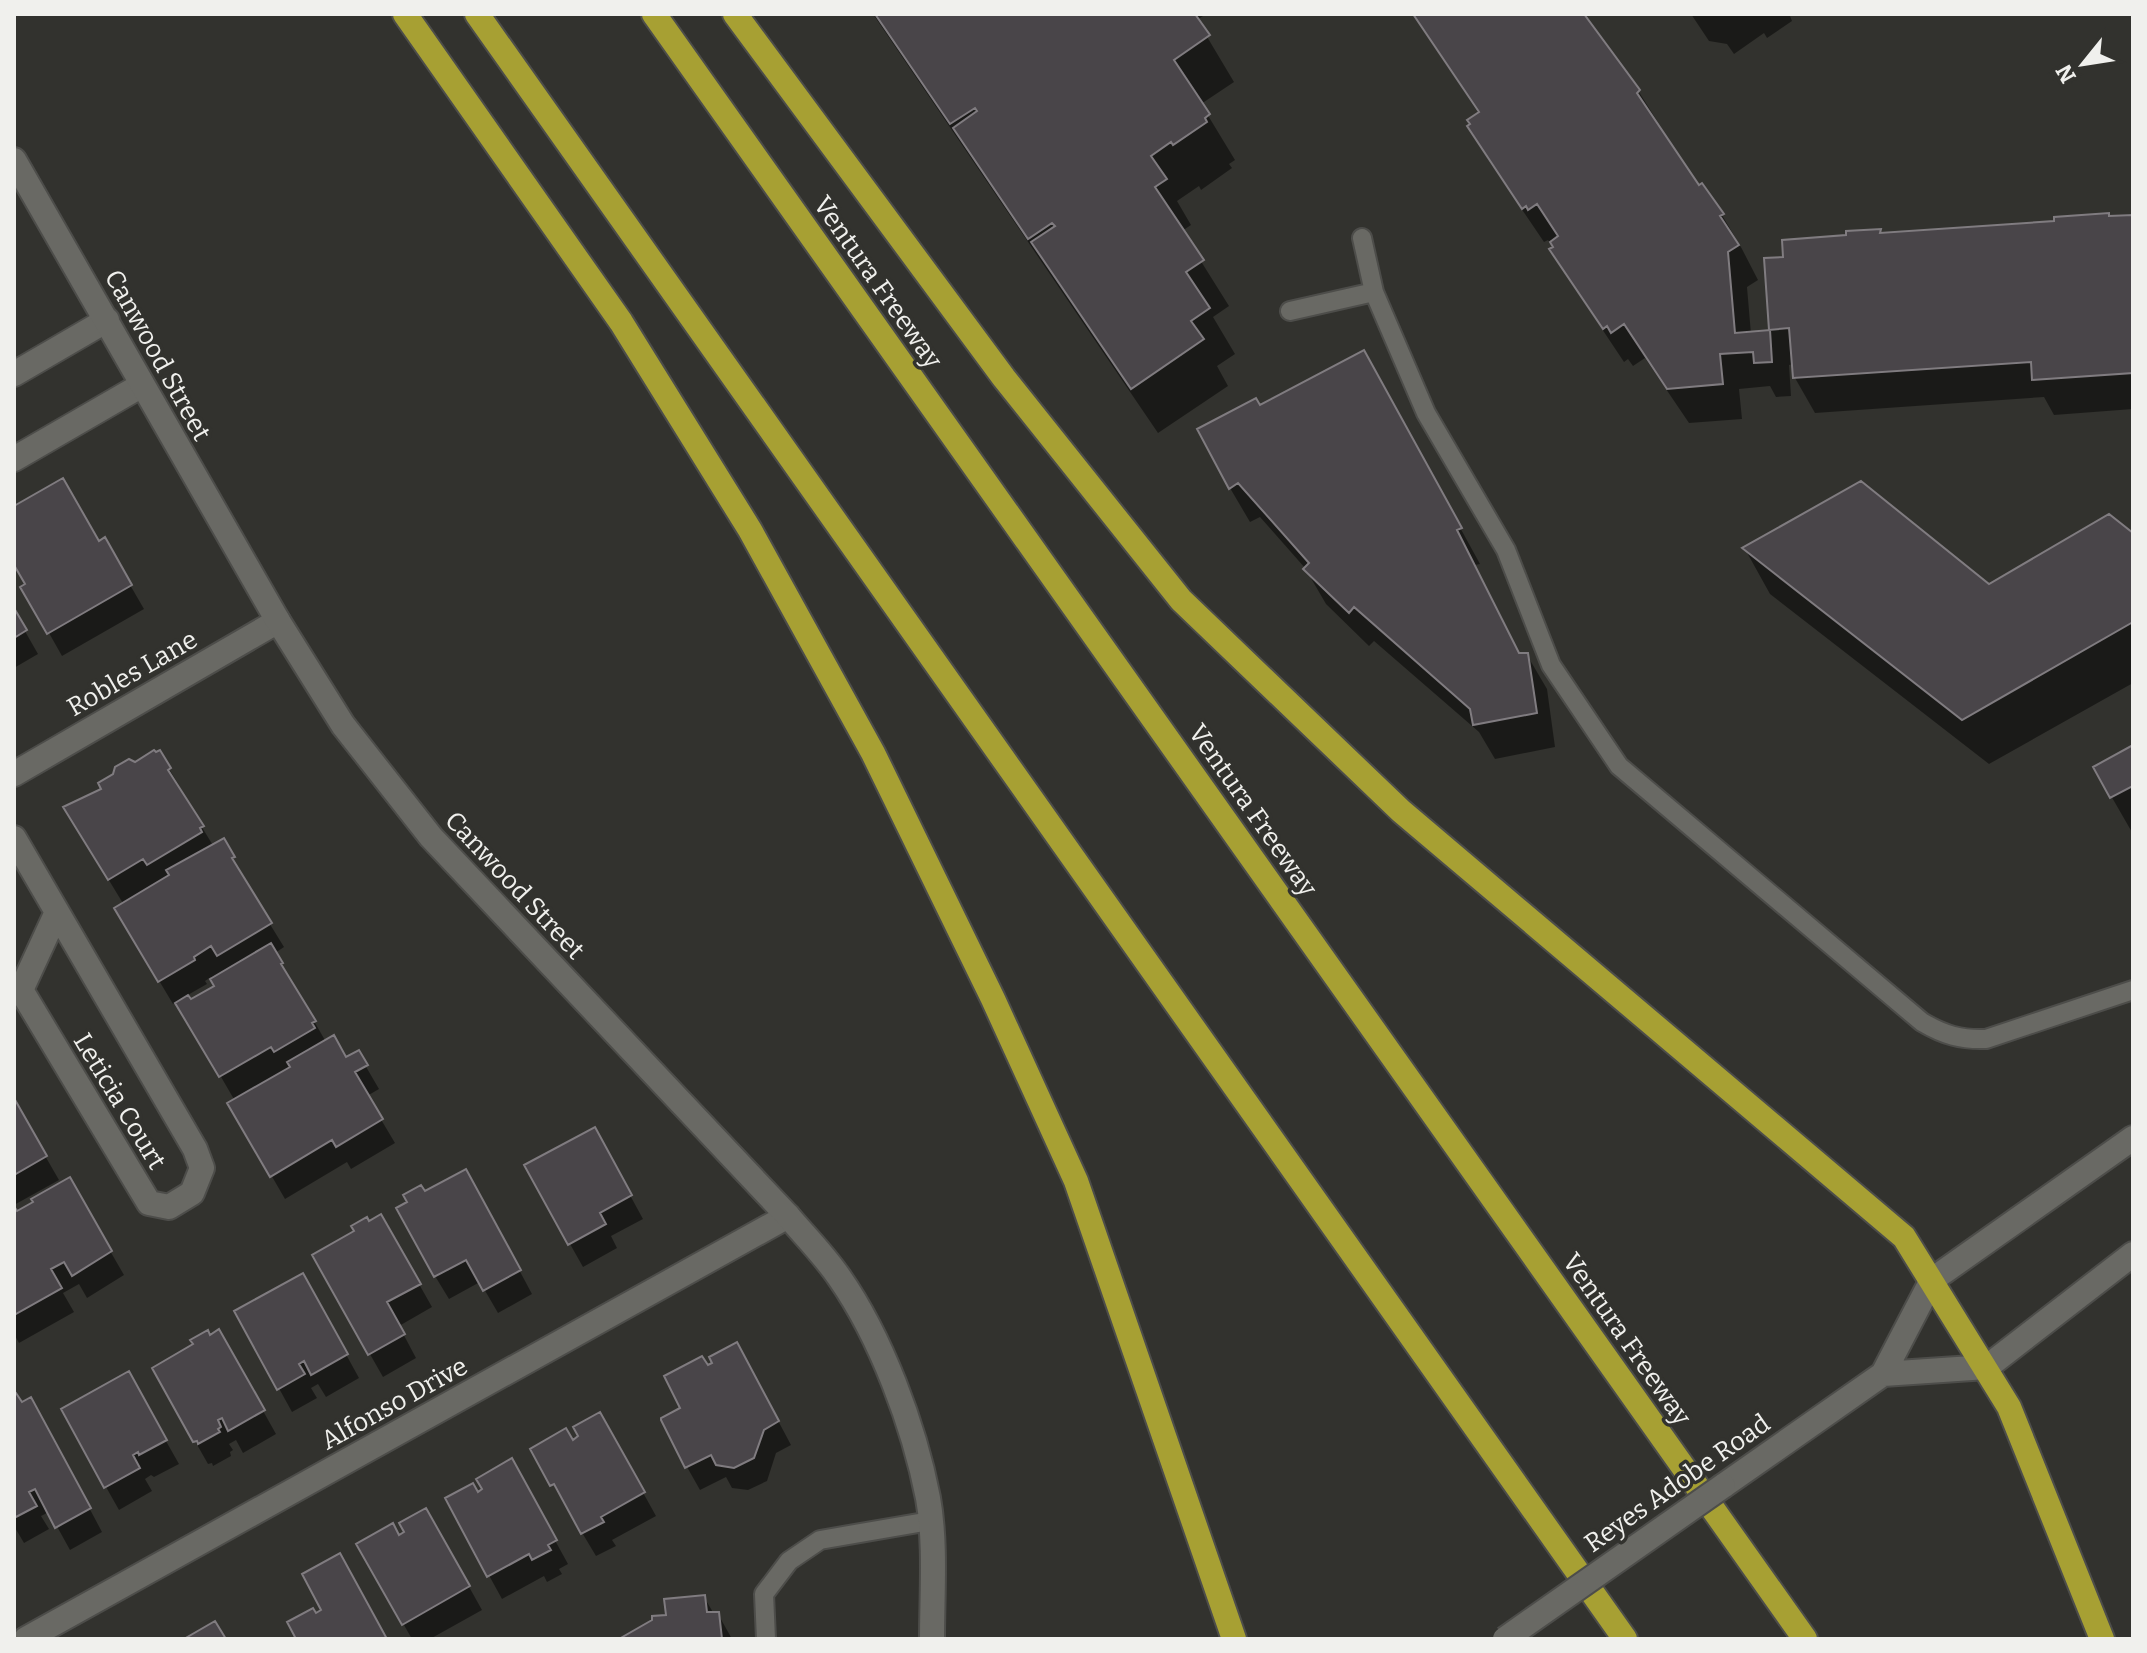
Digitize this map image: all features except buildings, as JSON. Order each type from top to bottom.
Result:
[{"type":"highway","points":[[405,14],[621,322],[750,530],[873,753],[993,999],[1076,1181],[1234,1639]]},
{"type":"highway","points":[[477,14],[1625,1639]]},
{"type":"highway","name":"Ventura Freeway","points":[[654,14],[1805,1639]]},
{"type":"highway","points":[[735,14],[1004,378],[1181,600],[1401,811],[1904,1237],[2009,1407],[2102,1639]]},
{"type":"street","name":"Canwood Street","points":[[14,160],[278,621],[343,725],[431,837],[788,1216],[839,1277],[886,1362],[914,1440],[930,1521],[932,1639]]},
{"type":"street","points":[[14,374],[107,320]]},
{"type":"street","points":[[14,459],[142,385]]},
{"type":"street","name":"Robles Lane","points":[[14,774],[278,621]]},
{"type":"street","name":"Leticia Court","points":[[14,838],[195,1149],[202,1168],[192,1193],[169,1207],[149,1203],[21,990],[57,912]]},
{"type":"street","name":"Reyes Adobe Road","points":[[1883,1374],[1932,1280],[2133,1138]]},
{"type":"street","name":"Alfonso Drive","points":[[26,1639],[788,1216]]},
{"type":"street","points":[[1987,1367],[2129,1258],[2133,1236]]},
{"type":"street","name":"Reyes Adobe Road","points":[[1505,1639],[1883,1374],[1987,1367]]},
{"type":"lane","points":[[1362,238],[1374,292],[1426,413],[1506,550],[1551,665],[1619,766],[1922,1022],[1943,1034],[1965,1040],[1986,1039],[2133,990]]},
{"type":"lane","points":[[1290,311],[1374,292]]},
{"type":"lane","points":[[766,1639],[764,1594],[789,1561],[820,1540],[930,1521]]}]
